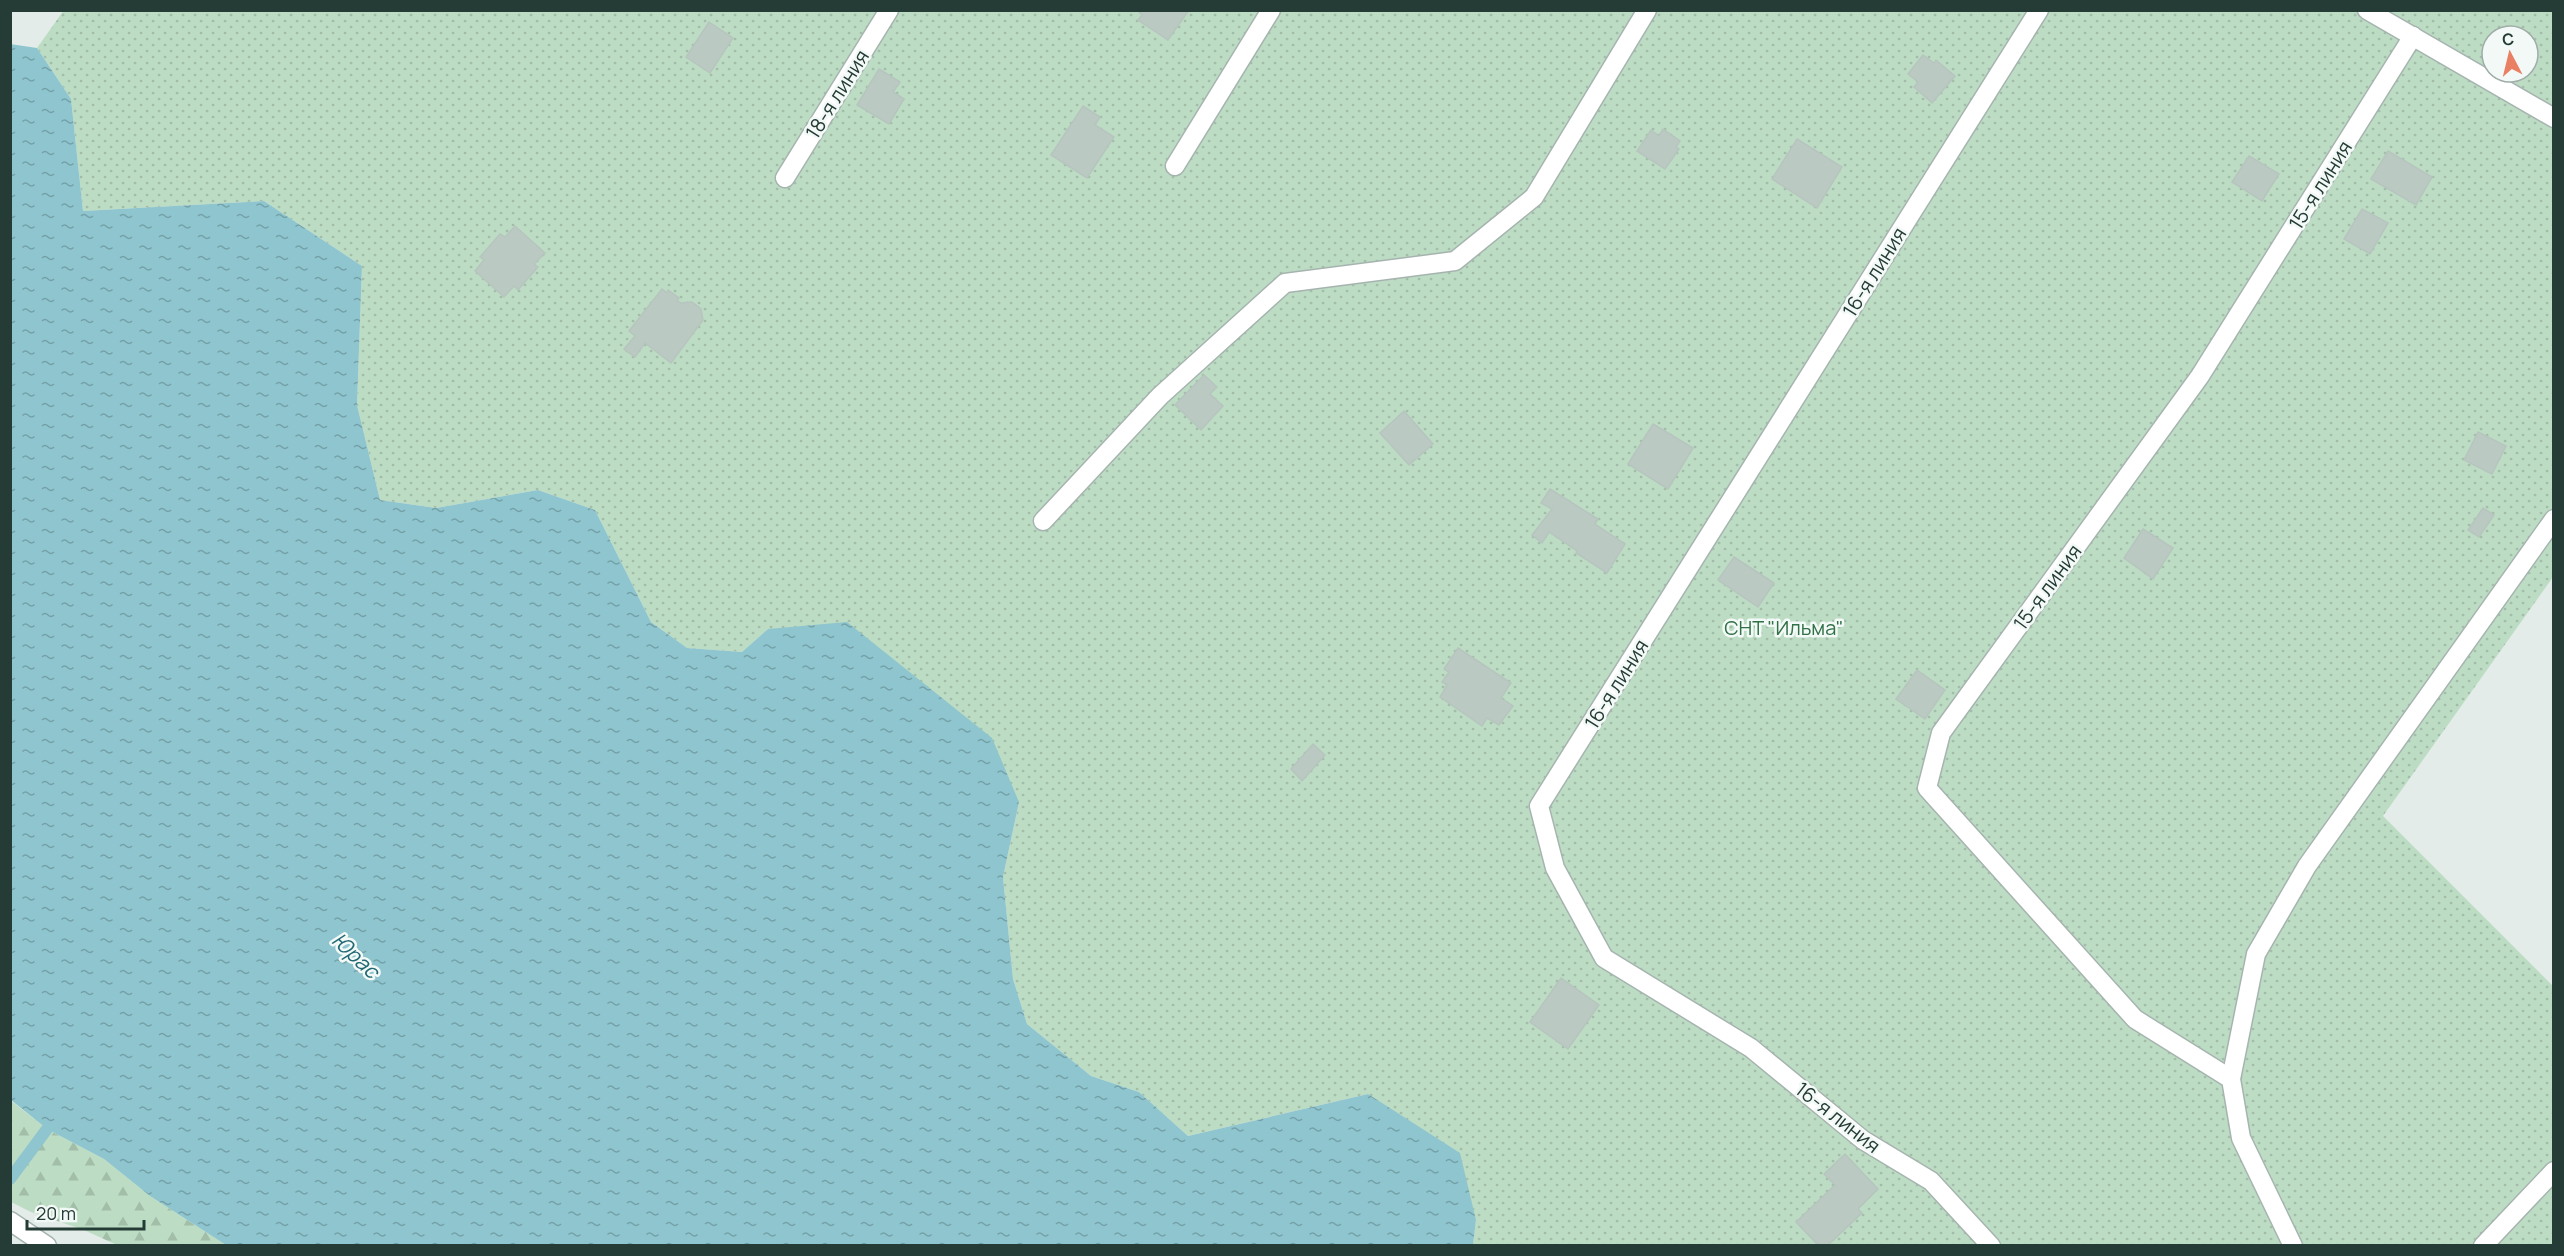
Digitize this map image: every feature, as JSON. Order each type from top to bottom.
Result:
[{"type":"street","name":"18-я линия","points":[[785,178],[889,10]]},
{"type":"street","points":[[1175,166],[1270,10]]},
{"type":"street","points":[[1043,521],[1160,396],[1285,283],[1455,261],[1534,197],[1647,10]]},
{"type":"street","name":"16-я линия","points":[[1991,1245],[1931,1180],[1863,1140],[1751,1048],[1604,958],[1555,868],[1539,806],[2039,10]]},
{"type":"street","points":[[2367,10],[2553,118]]},
{"type":"street","name":"15-я линия","points":[[2231,1079],[2135,1019],[1926,788],[1941,733],[2200,376],[2413,36]]},
{"type":"street","points":[[2293,1245],[2241,1138],[2231,1079],[2256,954],[2307,866],[2553,519]]},
{"type":"street","points":[[2482,1245],[2553,1171]]},
{"type":"street","points":[[10,1221],[47,1245]]},
{"type":"green space","name":"СНТ \"Ильма\"","points":[[64,10],[2553,11],[2553,577],[2383,816],[2553,986],[2553,1245],[1473,1245],[1476,1220],[1368,1094],[1188,1136],[1139,1092],[1091,1076],[1027,1024],[1013,979],[1003,877],[1019,802],[768,629],[742,652],[687,648],[651,622],[595,510],[538,490],[436,508],[380,500],[357,405],[362,266],[264,201],[83,211],[71,99],[37,48]]},
{"type":"green space","points":[[10,1100],[47,1129],[104,1159],[150,1196],[226,1245],[117,1245],[11,1202]]},
{"type":"water","name":"Юрас","points":[[10,44],[37,48],[71,99],[83,211],[264,201],[362,266],[357,405],[380,500],[436,508],[538,490],[595,510],[651,622],[687,648],[742,652],[768,629],[847,622],[992,738],[1019,802],[1003,877],[1013,979],[1027,1024],[1091,1076],[1139,1092],[1188,1136],[1368,1094],[1460,1153],[1476,1220],[1473,1245],[226,1245],[150,1196],[104,1159],[47,1129],[11,1100]]},
{"type":"building","points":[[1137,10],[1189,10],[1168,40],[1138,20],[1142,15]]},
{"type":"building","points":[[709,22],[733,38],[710,73],[686,57]]},
{"type":"building","points":[[1923,55],[1934,63],[1936,60],[1955,76],[1932,103],[1914,87],[1918,82],[1908,74]]},
{"type":"building","points":[[879,69],[900,82],[893,92],[904,99],[889,124],[857,105]]},
{"type":"building","points":[[1083,106],[1100,117],[1095,125],[1114,137],[1087,178],[1051,155]]},
{"type":"building","points":[[1663,129],[1680,141],[1676,147],[1679,149],[1665,169],[1637,151],[1651,130],[1659,136]]},
{"type":"building","points":[[1797,139],[1842,167],[1817,208],[1772,179]]},
{"type":"building","points":[[2388,151],[2432,177],[2416,205],[2371,179]]},
{"type":"building","points":[[2249,156],[2279,174],[2262,201],[2232,182]]},
{"type":"building","points":[[2362,209],[2388,223],[2370,254],[2344,239]]},
{"type":"building","points":[[515,226],[545,253],[534,264],[538,267],[518,290],[514,286],[504,297],[475,271],[484,260],[480,257],[500,234],[505,237]]},
{"type":"building","points":[[662,289],[667,293],[668,290],[679,298],[677,301],[681,303],[692,302],[701,309],[703,320],[671,363],[645,343],[635,357],[624,349],[635,336],[629,331]]},
{"type":"building","points":[[1204,375],[1217,387],[1210,394],[1223,406],[1201,430],[1175,405]]},
{"type":"building","points":[[1404,411],[1433,444],[1409,465],[1380,433]]},
{"type":"building","points":[[1653,424],[1693,448],[1668,489],[1628,464]]},
{"type":"building","points":[[2478,432],[2506,446],[2492,474],[2464,460]]},
{"type":"building","points":[[1550,489],[1598,519],[1595,524],[1625,544],[1607,573],[1549,532],[1542,543],[1532,535],[1552,509],[1541,503]]},
{"type":"building","points":[[2483,508],[2494,515],[2479,537],[2468,530]]},
{"type":"building","points":[[2143,529],[2173,548],[2153,579],[2124,558]]},
{"type":"building","points":[[1734,557],[1774,583],[1758,607],[1718,580]]},
{"type":"building","points":[[1458,648],[1511,683],[1501,698],[1513,706],[1499,725],[1487,718],[1482,726],[1440,697],[1447,685],[1442,682],[1449,672],[1444,669]]},
{"type":"building","points":[[1917,670],[1945,690],[1925,719],[1896,699]]},
{"type":"building","points":[[1313,744],[1325,755],[1302,781],[1291,769]]},
{"type":"building","points":[[1561,978],[1599,1005],[1568,1049],[1530,1022]]},
{"type":"building","points":[[1845,1154],[1878,1189],[1858,1209],[1862,1213],[1827,1246],[1819,1246],[1796,1222],[1835,1185],[1824,1174]]},
{"type":"waterway","points":[[10,1179],[47,1129]]}]
